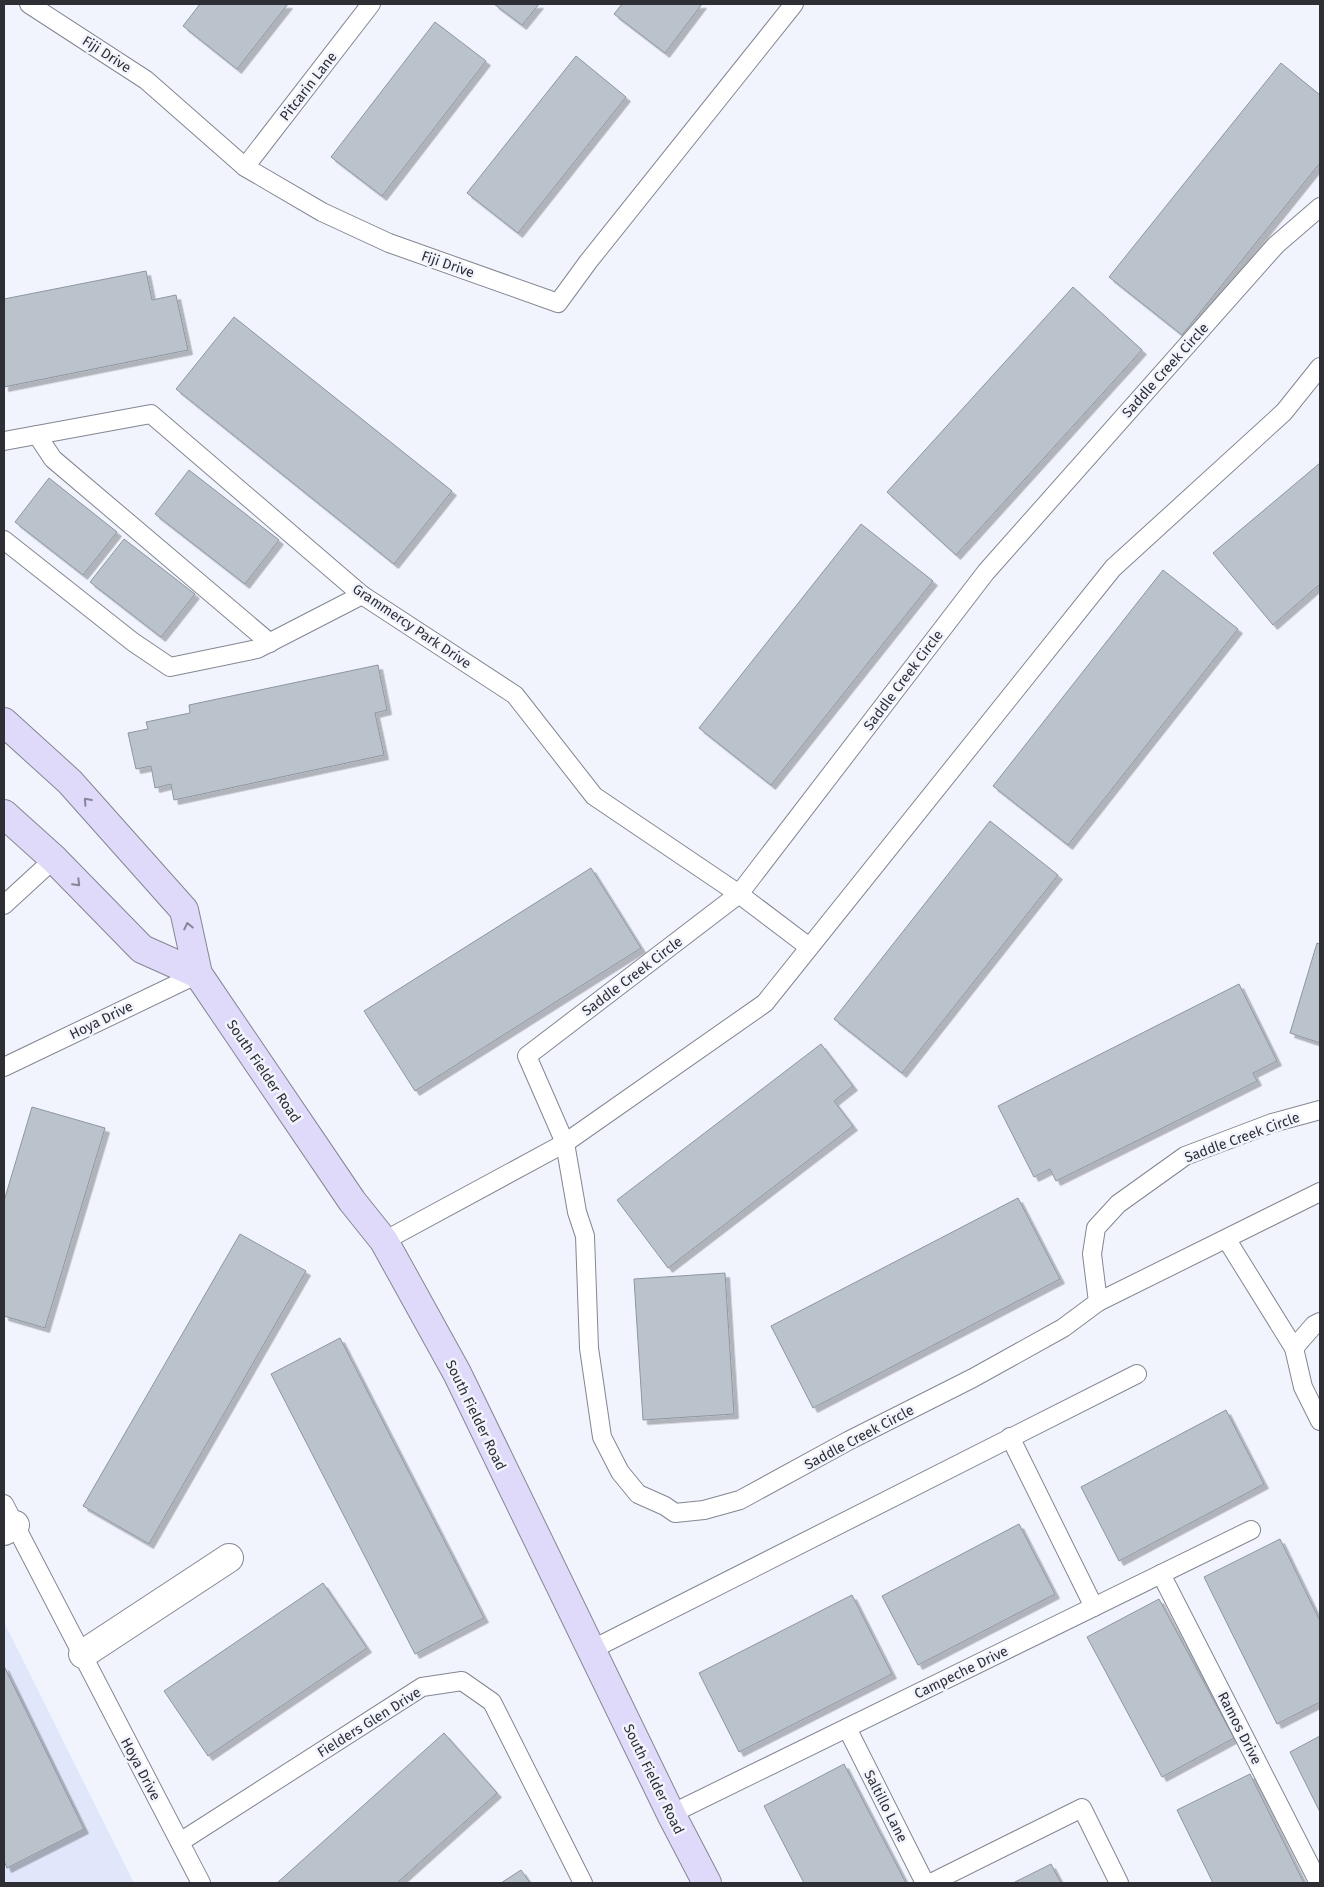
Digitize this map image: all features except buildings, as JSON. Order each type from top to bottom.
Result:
[{"type":"street","name":"South Fielder Road","points":[[4,722],[70,782],[184,910],[198,974],[352,1201],[384,1241],[457,1374],[671,1814],[707,1883]]},
{"type":"street","points":[[4,814],[54,859],[142,949],[198,974]]},
{"type":"street","points":[[83,1654],[228,1558]]},
{"type":"lane","name":"Fiji Drive","points":[[29,4],[146,80],[245,167],[322,212],[388,243],[558,303],[588,262],[794,4]]},
{"type":"lane","name":"Pitcarin Lane","points":[[245,167],[371,4]]},
{"type":"lane","name":"Saddle Creek Circle","points":[[1320,208],[1276,245],[986,572],[739,894],[527,1056],[565,1142],[577,1212],[585,1236],[588,1348],[602,1437],[620,1472],[638,1494],[665,1506],[675,1513],[704,1510],[740,1500],[848,1441],[981,1374],[1063,1328],[1098,1302],[1092,1254],[1096,1228],[1118,1204],[1185,1156],[1272,1123],[1320,1110]]},
{"type":"lane","points":[[384,1241],[565,1142],[765,1003],[1113,568],[1284,412],[1320,366]]},
{"type":"lane","name":"Grammercy Park Drive","points":[[4,441],[151,414],[362,595],[515,695],[594,796],[739,894],[809,947]]},
{"type":"lane","points":[[37,435],[54,459],[270,642]]},
{"type":"lane","points":[[4,540],[133,642],[170,667],[257,649],[362,595]]},
{"type":"lane","points":[[4,905],[54,859]]},
{"type":"lane","name":"Hoya Drive","points":[[4,1067],[198,974]]},
{"type":"lane","points":[[1098,1302],[1227,1240],[1320,1192]]},
{"type":"lane","points":[[1227,1240],[1294,1348],[1303,1387],[1320,1421]]},
{"type":"lane","points":[[1294,1348],[1314,1325],[1320,1322]]},
{"type":"lane","points":[[591,1650],[1136,1374]]},
{"type":"lane","points":[[1010,1437],[1094,1607]]},
{"type":"lane","name":"Hoya Drive","points":[[8,1520],[83,1654],[90,1672],[201,1883]]},
{"type":"lane","name":"Campeche Drive","points":[[671,1814],[1251,1530]]},
{"type":"lane","name":"Ramos Drive","points":[[1161,1574],[1319,1883]]},
{"type":"lane","name":"Fielders Glen Drive","points":[[180,1842],[422,1687],[462,1681],[492,1702],[583,1883]]},
{"type":"lane","name":"Saltillo Lane","points":[[847,1728],[926,1883]]},
{"type":"lane","points":[[931,1883],[1082,1808],[1119,1883]]},
{"type":"shaded area","points":[[4,1622],[134,1883],[4,1883]]}]
